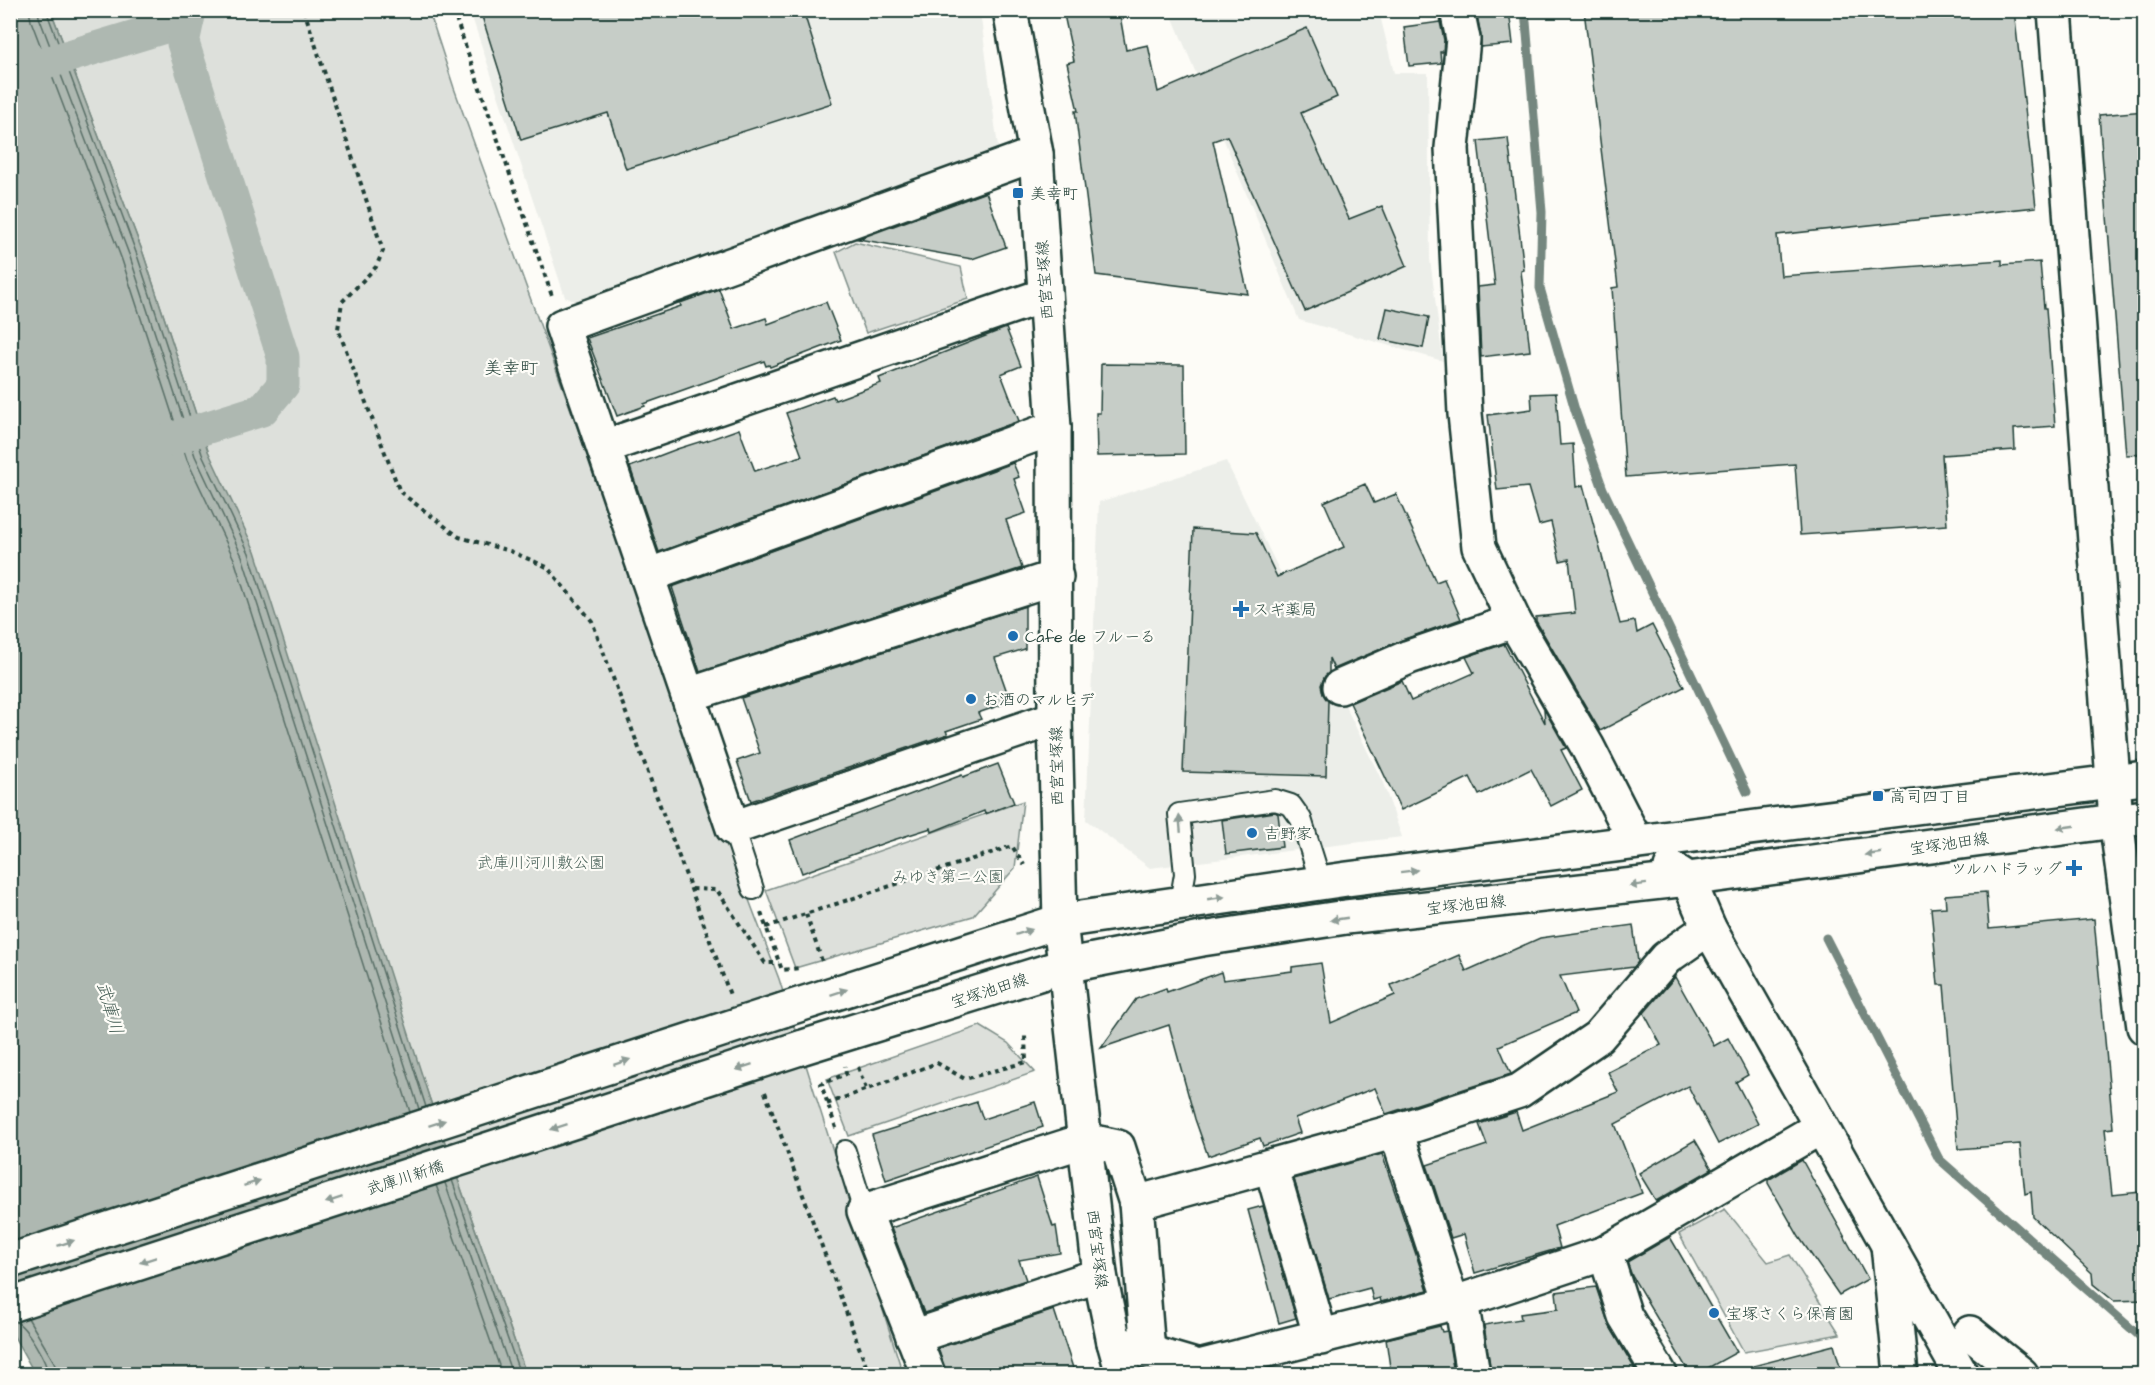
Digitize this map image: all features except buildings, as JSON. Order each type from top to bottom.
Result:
[{"type":"street","name":"西宮宝塚線","points":[[1010,10],[1036,154],[1054,428],[1055,718],[1060,921],[1100,1275],[1114,1342],[1124,1374]]},
{"type":"street","points":[[1457,10],[1463,39],[1452,148],[1465,414],[1479,548],[1514,621],[1587,746],[1636,842],[1688,879],[1709,928],[1961,1374]]},
{"type":"street","points":[[2055,10],[2129,780],[2145,1027]]},
{"type":"street","points":[[1036,154],[562,326],[733,828],[1055,718]]},
{"type":"street","points":[[604,447],[1045,295]]},
{"type":"street","points":[[647,576],[1054,428]]},
{"type":"street","points":[[688,695],[1056,577]]},
{"type":"street","points":[[1340,687],[1409,657],[1514,621]]},
{"type":"street","points":[[10,1261],[1060,921],[1321,883],[2129,780]]},
{"type":"street","name":"宝塚池田線","points":[[800,1048],[1064,966],[1202,939],[1346,917],[1688,879],[2130,819]]},
{"type":"street","points":[[1136,1203],[1396,1131],[1519,1091],[1598,1037],[1666,958],[1709,928]]},
{"type":"street","name":"武庫川新橋","points":[[10,1305],[800,1048]]},
{"type":"street","points":[[1114,1342],[1199,1367],[1272,1362],[1321,1338],[1456,1302],[1605,1253],[1821,1127]]},
{"type":"street","points":[[1396,1131],[1456,1302],[1473,1374]]},
{"type":"street","points":[[928,1374],[864,1211],[1086,1140],[1118,1147],[1136,1203],[1148,1352]]},
{"type":"street","points":[[1271,1166],[1321,1338]]},
{"type":"street","points":[[1888,1245],[1901,1374]]},
{"type":"street","points":[[1605,1253],[1625,1316],[1660,1374]]},
{"type":"street","points":[[913,1337],[1100,1275]]},
{"type":"street","points":[[1970,1333],[2021,1374]]},
{"type":"lane","points":[[1180,903],[1185,874],[1179,814],[1209,809],[1275,800],[1291,805],[1301,819],[1321,883]]},
{"type":"lane","points":[[733,828],[753,889]]},
{"type":"lane","points":[[844,1151],[864,1211]]},
{"type":"path","points":[[304,10],[383,251],[376,267],[342,302],[338,329],[400,492],[459,537],[510,551],[547,567],[592,621],[732,1000]]},
{"type":"path","points":[[453,10],[562,326]]},
{"type":"path","points":[[766,927],[1012,846],[1024,865]]},
{"type":"path","points":[[753,889],[782,970],[810,967]]},
{"type":"path","points":[[692,890],[717,890],[765,963],[779,963]]},
{"type":"path","points":[[806,914],[824,967]]},
{"type":"path","points":[[827,1104],[937,1063],[965,1078],[1026,1062],[1025,1036]]},
{"type":"path","points":[[858,1067],[866,1089]]},
{"type":"path","points":[[844,1151],[820,1084],[846,1074]]},
{"type":"path","points":[[764,1088],[869,1374]]},
{"type":"shaded area","points":[[470,11],[980,11],[999,155],[579,303],[565,297]]},
{"type":"shaded area","points":[[1170,11],[1379,11],[1394,73],[1428,73],[1430,259],[1443,361],[1299,320]]},
{"type":"shaded area","points":[[1226,461],[1383,783],[1402,837],[1150,868],[1086,820],[1099,502]]},
{"type":"green space","name":"武庫川河川敷公園","points":[[51,11],[429,11],[454,88],[779,979],[903,1374],[526,1374],[208,451],[143,253]]},
{"type":"green space","points":[[855,242],[961,267],[968,299],[866,333],[836,252]]},
{"type":"green space","name":"みゆき第ニ公園","points":[[1023,801],[1015,868],[973,916],[795,968],[766,890]]},
{"type":"green space","points":[[980,1026],[1008,1043],[1035,1072],[849,1136],[827,1079]]},
{"type":"green space","points":[[1725,1209],[1768,1262],[1790,1255],[1840,1334],[1744,1352],[1679,1234]]},
{"type":"water","name":"武庫川","points":[[10,11],[51,11],[143,253],[208,451],[255,551],[429,1097],[526,1374],[35,1374],[11,1331]]},
{"type":"waterway","points":[[158,443],[262,410],[283,385],[283,357],[183,43],[190,10]]},
{"type":"waterway","points":[[1525,10],[1542,212],[1540,288],[1575,410],[1603,489],[1747,792]]},
{"type":"waterway","points":[[33,67],[188,20]]},
{"type":"waterway","points":[[1826,938],[1939,1159],[2144,1340]]},
{"type":"place","name":"美幸町","points":[[1018,193]]},
{"type":"place","name":"スギ薬局","points":[[1241,609]]},
{"type":"place","name":"Cafe de フルーる","points":[[1013,636]]},
{"type":"place","name":"お酒のマルヒデ","points":[[971,699]]},
{"type":"place","name":"高司四丁目","points":[[1878,796]]},
{"type":"place","name":"吉野家","points":[[1252,833]]},
{"type":"place","name":"ツルハドラッグ","points":[[2074,868]]},
{"type":"place","name":"宝塚さくら保育園","points":[[1714,1313]]},
{"type":"district","name":"美幸町","points":[[511,368]]}]
